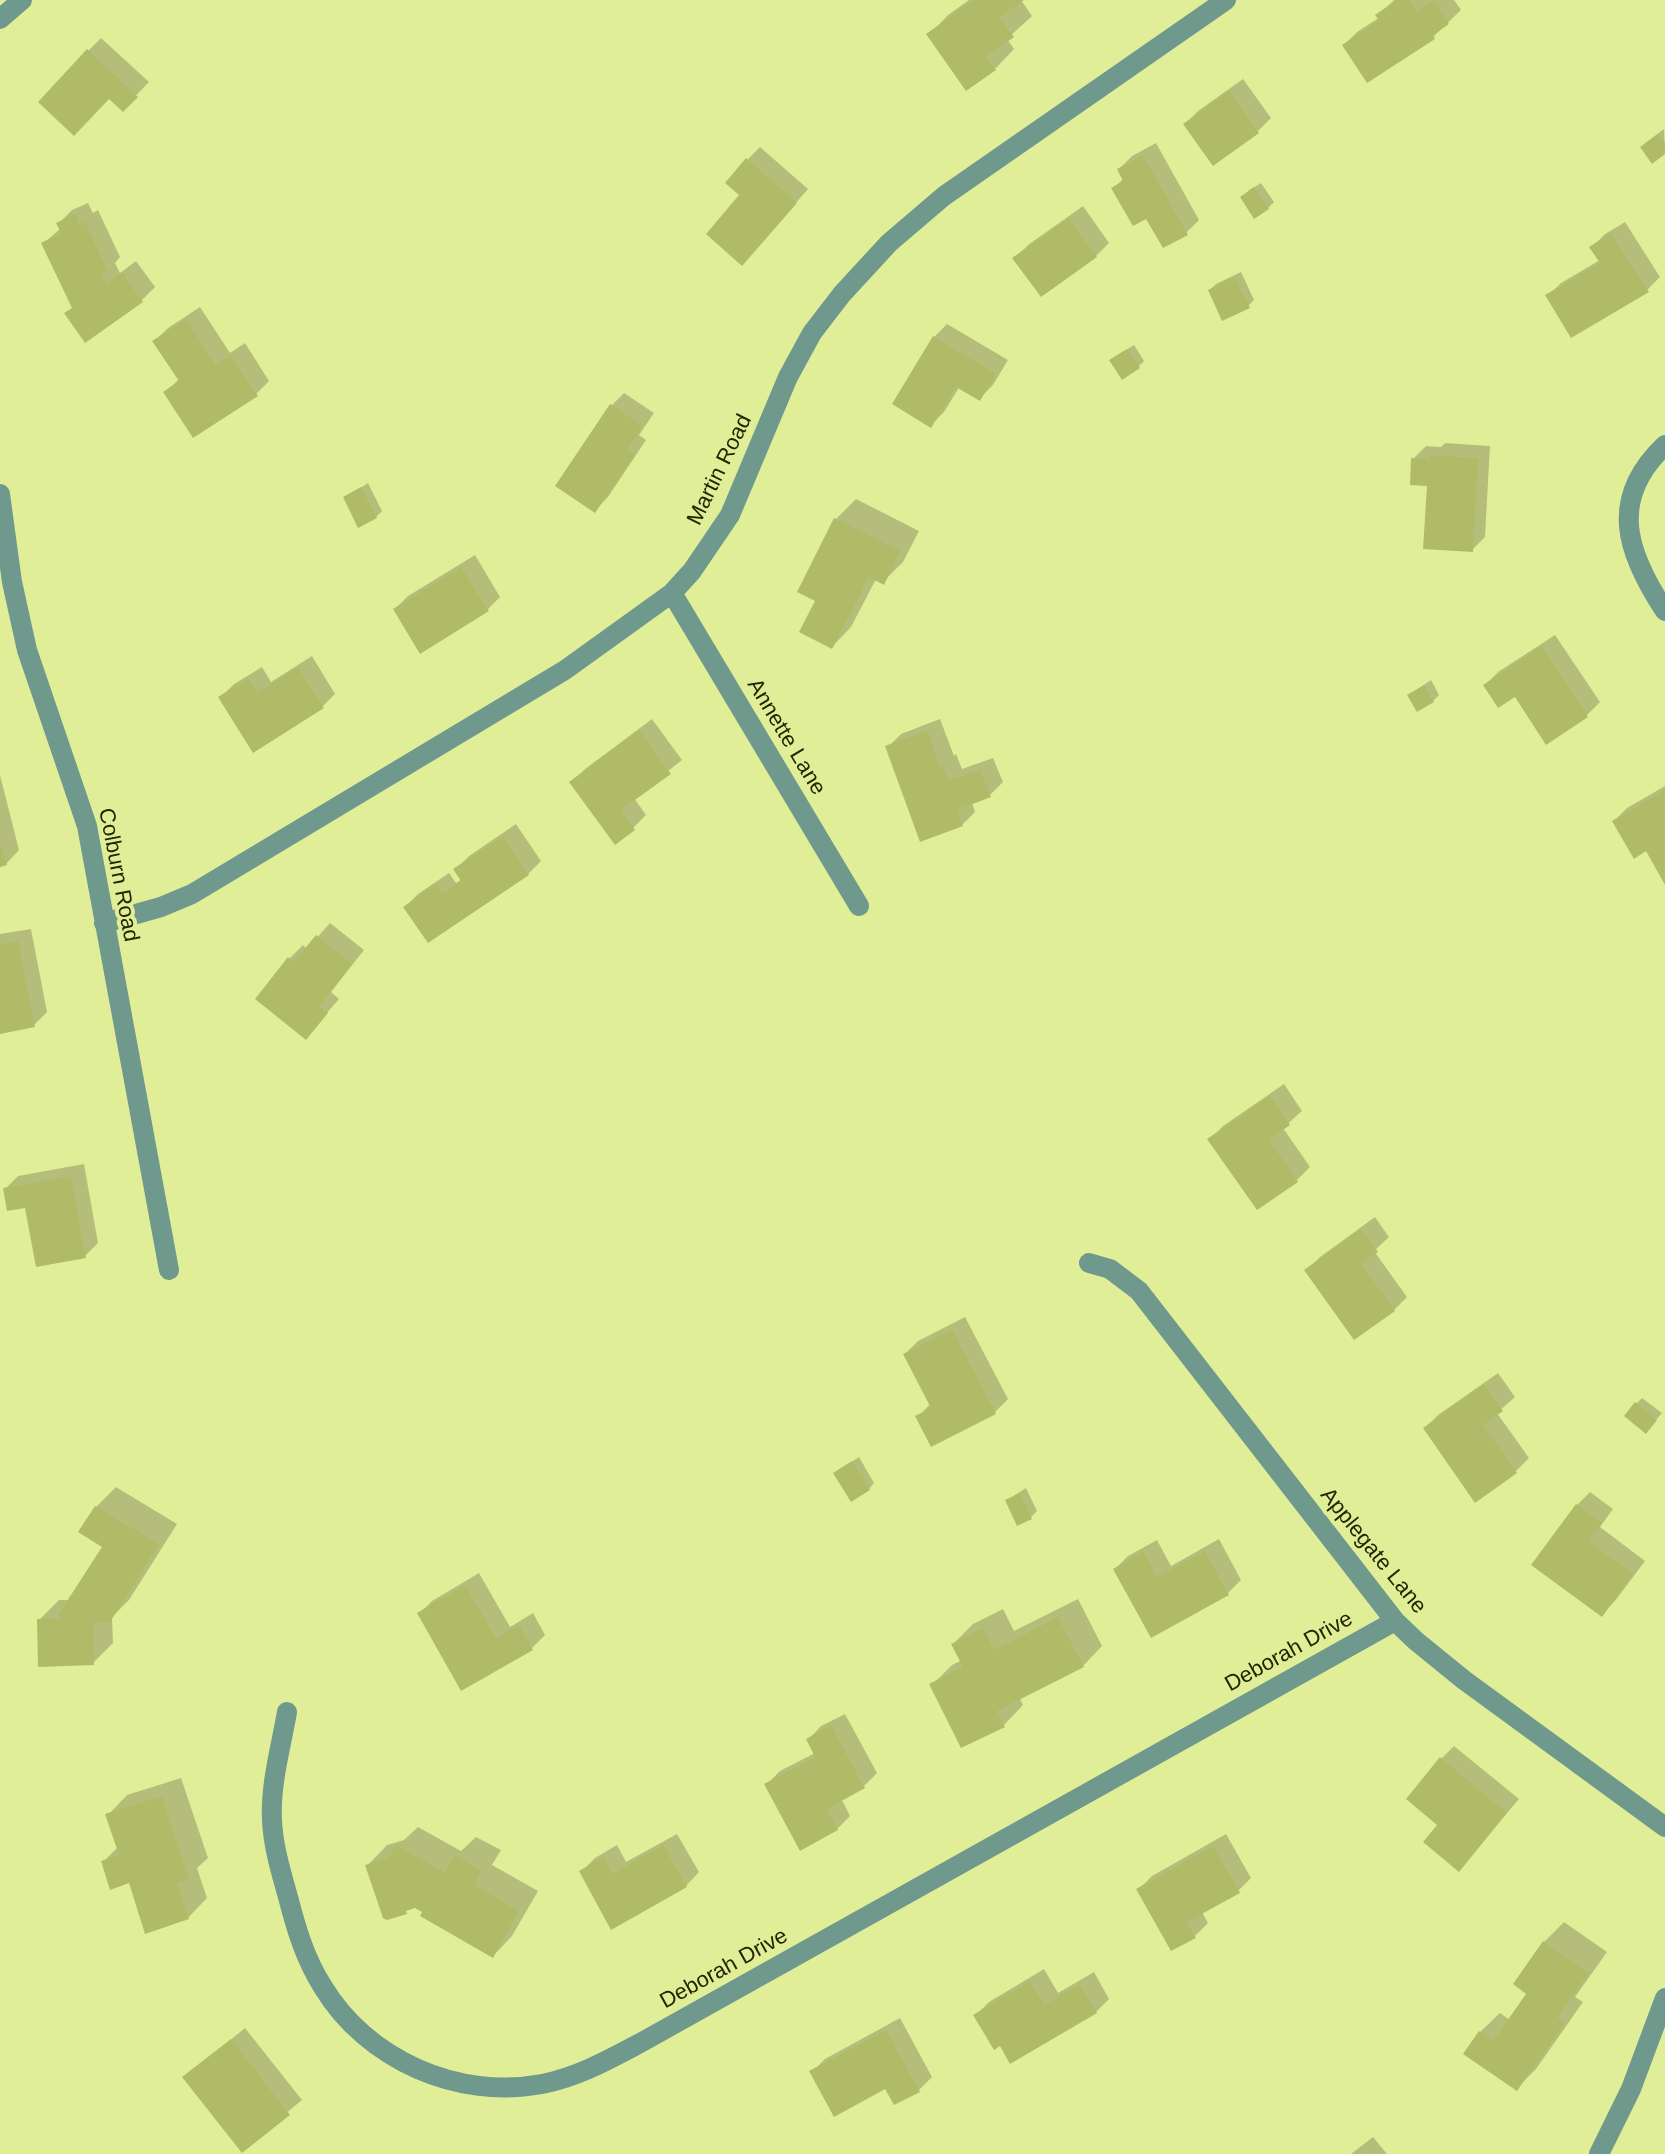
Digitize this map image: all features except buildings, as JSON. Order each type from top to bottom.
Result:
[{"type":"street","points":[[0,19],[22,0]]},
{"type":"street","name":"Martin Road","points":[[104,923],[161,907],[192,894],[565,670],[672,593],[692,571],[730,515],[788,377],[812,333],[842,294],[889,243],[944,196],[1226,0]]},
{"type":"street","points":[[1665,445],[1647,462],[1635,483],[1628,507],[1629,531],[1642,572],[1665,611]]},
{"type":"street","name":"Colburn Road","points":[[0,494],[12,582],[27,650],[87,826],[169,1270]]},
{"type":"street","name":"Annette Lane","points":[[672,593],[859,906]]},
{"type":"street","name":"Applegate Lane","points":[[1089,1263],[1110,1269],[1139,1291],[1395,1621],[1464,1680],[1665,1827]]},
{"type":"street","name":"Deborah Drive","points":[[287,1712],[272,1800],[275,1845],[297,1931],[323,1988],[353,2025],[389,2054],[417,2069],[447,2080],[477,2086],[509,2087],[541,2084],[571,2076],[642,2042],[1395,1621]]},
{"type":"street","points":[[1599,2154],[1631,2089],[1665,1998]]}]
